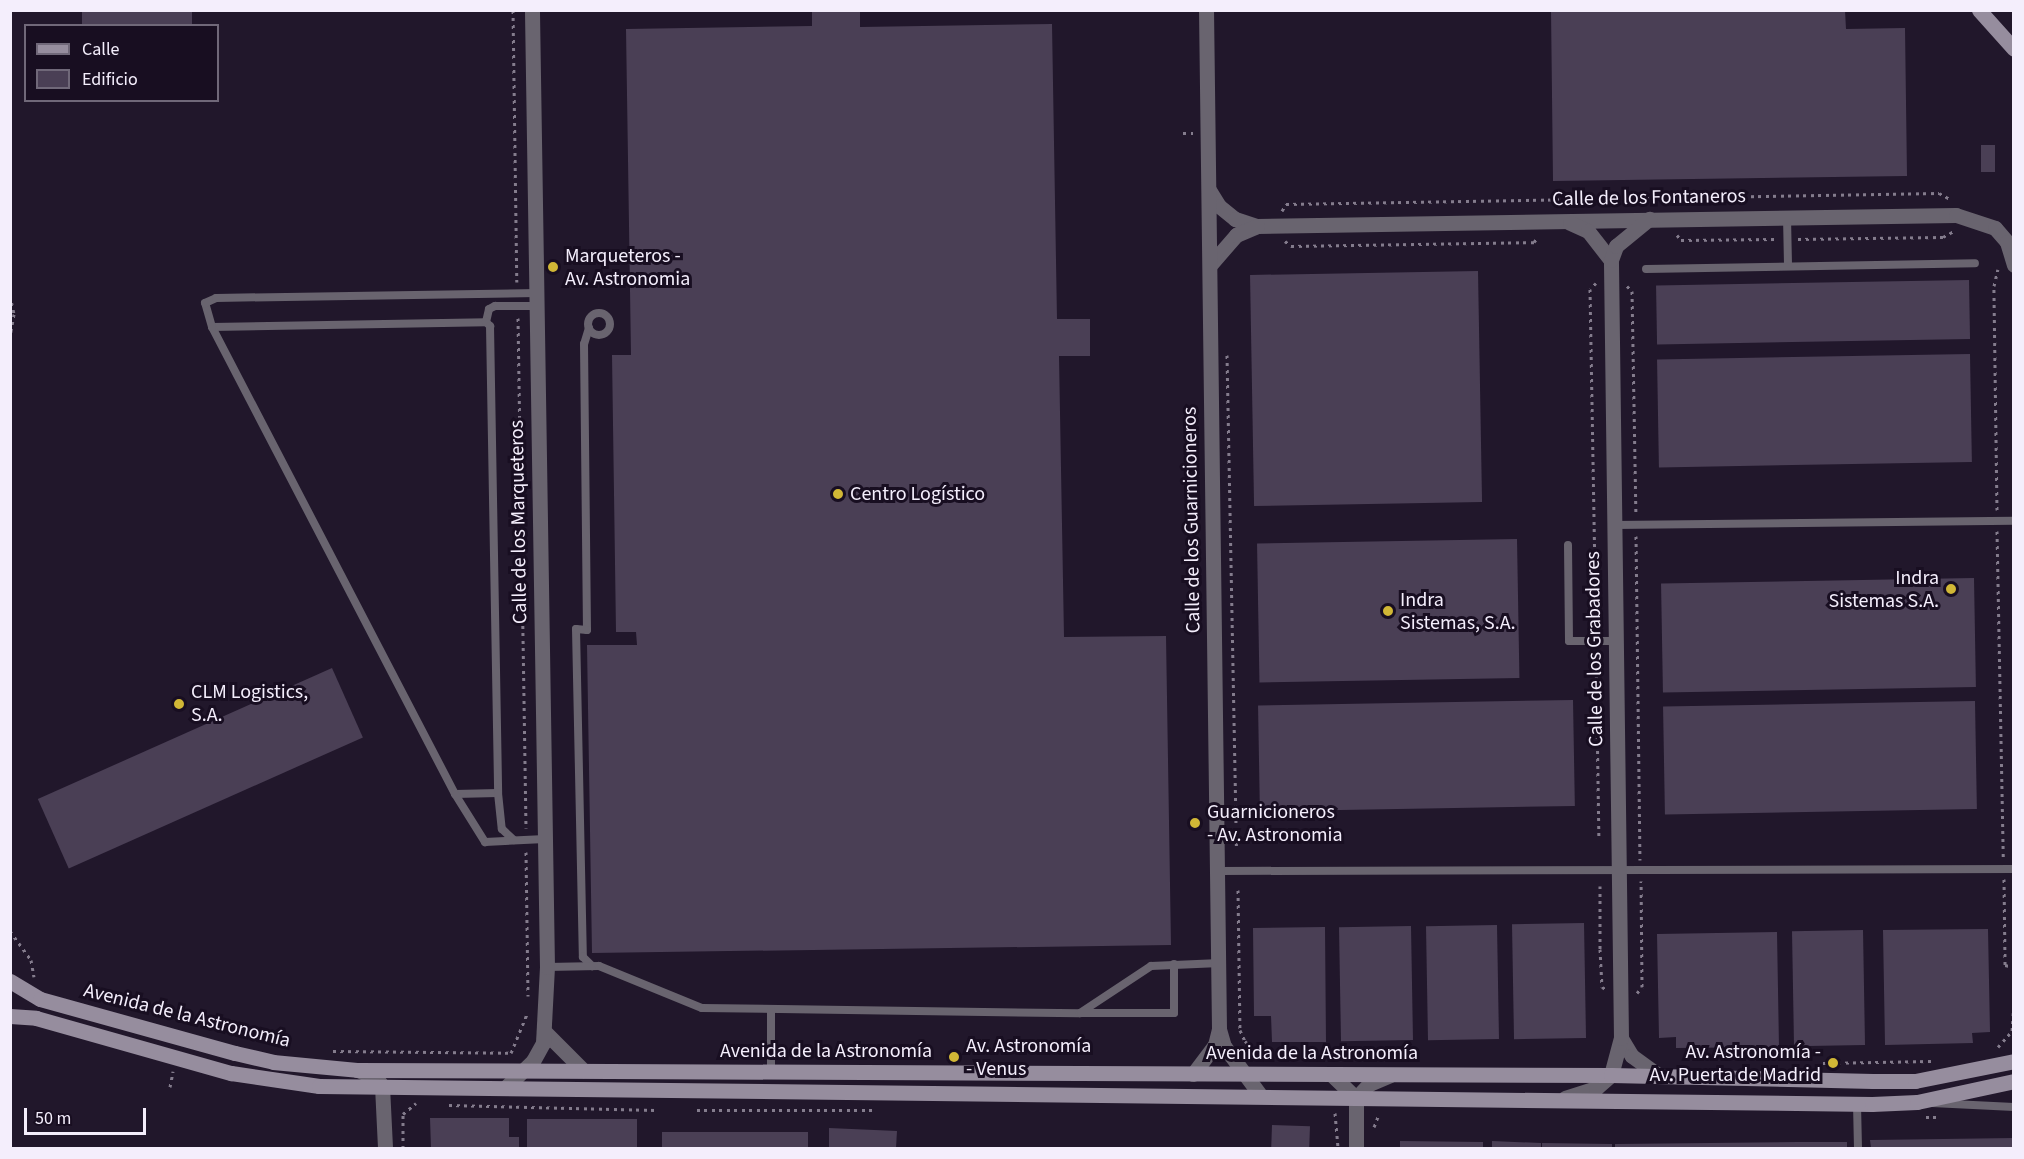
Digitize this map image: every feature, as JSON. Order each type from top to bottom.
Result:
[{"type":"street","name":"Calle de los Marqueteros","points":[[506,1088],[538,1054],[544,1032],[542,1002],[547,967],[532,10]]},
{"type":"street","name":"Calle de los Guarnicioneros","points":[[1206,10],[1220,871],[1220,1029],[1224,1046],[1261,1096]]},
{"type":"street","points":[[1979,10],[2013,49]]},
{"type":"street","name":"Calle de los Fontaneros","points":[[1209,190],[1219,206],[1235,219],[1257,226],[1956,215],[1978,219],[1995,228],[2007,242],[2013,265]]},
{"type":"street","points":[[1611,260],[1616,246],[1649,219]]},
{"type":"street","points":[[1562,220],[1588,231],[1611,260]]},
{"type":"street","name":"Calle de los Fontaneros","points":[[1210,265],[1236,236],[1257,226]]},
{"type":"street","name":"Calle de los Grabadores","points":[[1611,260],[1622,1038],[1611,1075]]},
{"type":"street","name":"Avenida de la Astronomía","points":[[10,981],[40,999],[236,1053],[273,1062],[357,1070],[1611,1075],[1915,1081],[2012,1059]]},
{"type":"street","name":"Avenida de la Astronomía","points":[[10,1016],[36,1018],[264,1079],[319,1086],[1857,1104],[1918,1109],[2013,1081]]},
{"type":"street","name":"Calle de los Guarnicioneros","points":[[1193,1074],[1215,1045],[1220,1029]]},
{"type":"street","points":[[544,1032],[583,1070]]},
{"type":"street","points":[[1622,1038],[1632,1056],[1660,1076]]},
{"type":"street","points":[[382,1086],[395,1075],[425,1069]]},
{"type":"street","points":[[357,1070],[377,1079],[382,1086],[385,1149]]},
{"type":"street","points":[[1332,1075],[1356,1098]]},
{"type":"street","points":[[1356,1149],[1356,1098],[1369,1084],[1390,1075]]},
{"type":"street","points":[[1553,1100],[1579,1095],[1611,1075]]},
{"type":"lane","points":[[1787,217],[1788,266]]},
{"type":"lane","points":[[1646,268],[1975,263]]},
{"type":"lane","points":[[537,299],[517,293],[216,298],[205,303],[212,327],[455,794],[485,842],[545,839]]},
{"type":"lane","points":[[486,322],[489,309],[518,306],[537,299]]},
{"type":"lane","points":[[212,327],[486,322],[490,326],[498,793],[502,829],[514,840]]},
{"type":"lane","points":[[589,328],[584,344],[587,630],[576,629],[583,957],[592,966]]},
{"type":"lane","points":[[1614,525],[2013,521]]},
{"type":"lane","points":[[1568,545],[1569,641],[1616,641]]},
{"type":"lane","points":[[455,794],[498,793]]},
{"type":"lane","points":[[1220,871],[2013,869]]},
{"type":"lane","points":[[1080,1013],[1151,966],[1220,963]]},
{"type":"lane","points":[[547,967],[592,966],[636,979],[702,1008],[1174,1013],[1174,964]]},
{"type":"lane","points":[[771,1009],[771,1072]]},
{"type":"lane","points":[[1857,1104],[1858,1149]]},
{"type":"lane","points":[[1918,1109],[2013,1107]]},
{"type":"path","points":[[513,10],[517,293]]},
{"type":"path","points":[[1271,213],[1281,214],[1286,204],[1942,193]]},
{"type":"path","points":[[1281,237],[1291,246],[1534,242],[1542,232]]},
{"type":"path","points":[[1596,271],[1597,281],[1590,289],[1599,840]]},
{"type":"path","points":[[10,295],[14,314],[10,336]]},
{"type":"path","points":[[330,1051],[511,1053],[524,1030],[529,1003],[518,306]]},
{"type":"path","points":[[1225,350],[1229,360],[1236,846]]},
{"type":"path","points":[[1637,999],[1642,987],[1641,870]]},
{"type":"path","points":[[1600,886],[1602,987],[1608,990],[1608,1000]]},
{"type":"path","points":[[1238,890],[1240,1030],[1254,1051],[1271,1062]]},
{"type":"path","points":[[10,931],[31,960],[34,981]]},
{"type":"path","points":[[1996,1048],[2012,1031],[2013,1004]]},
{"type":"path","points":[[1821,1063],[1939,1060]]},
{"type":"path","points":[[403,1149],[406,1108],[414,1103],[425,1103]]},
{"type":"path","points":[[446,1104],[655,1110]]},
{"type":"path","points":[[1918,1109],[1942,1117]]},
{"type":"path","points":[[697,1110],[878,1110]]},
{"type":"path","points":[[1335,1112],[1338,1149]]},
{"type":"path","points":[[1374,1127],[1379,1114]]},
{"type":"building","points":[[82,10],[192,10],[192,24],[82,24]]},
{"type":"building","name":"Centro Logístico","points":[[812,10],[860,10],[860,27],[1052,24],[1057,319],[1090,319],[1090,356],[1059,356],[1064,637],[1166,636],[1171,945],[592,953],[587,645],[637,645],[636,632],[616,632],[612,355],[631,355],[626,29],[812,26]]},
{"type":"building","points":[[1551,10],[1845,10],[1846,29],[1905,28],[1907,176],[1553,181]]},
{"type":"building","points":[[1981,145],[1995,145],[1995,172],[1981,172]]},
{"type":"building","points":[[1478,271],[1482,502],[1254,506],[1250,275]]},
{"type":"building","points":[[1969,280],[1970,339],[1657,344],[1656,285]]},
{"type":"building","points":[[1970,354],[1972,462],[1659,467],[1657,359]]},
{"type":"building","name":"Indra Sistemas, S.A.","points":[[1517,539],[1519,678],[1259,683],[1257,544]]},
{"type":"building","points":[[1974,578],[1976,687],[1663,692],[1661,583]]},
{"type":"building","points":[[332,668],[363,737],[69,868],[38,799]]},
{"type":"building","points":[[1573,700],[1575,806],[1260,811],[1258,705]]},
{"type":"building","points":[[1975,701],[1977,809],[1665,814],[1663,706]]},
{"type":"building","points":[[1584,923],[1586,1038],[1514,1039],[1512,924]]},
{"type":"building","points":[[1497,925],[1499,1039],[1428,1040],[1426,926]]},
{"type":"building","points":[[1411,926],[1413,1040],[1341,1041],[1339,927]]},
{"type":"building","points":[[1325,927],[1326,1042],[1272,1042],[1271,1016],[1254,1016],[1253,928]]},
{"type":"building","points":[[1988,929],[1990,1032],[1972,1033],[1973,1043],[1885,1045],[1883,930]]},
{"type":"building","points":[[1863,930],[1865,1045],[1794,1046],[1792,931]]},
{"type":"building","points":[[1777,932],[1779,1047],[1676,1048],[1676,1037],[1659,1038],[1657,934]]},
{"type":"building","points":[[430,1118],[509,1118],[509,1137],[519,1137],[519,1148],[431,1148]]},
{"type":"building","points":[[527,1119],[637,1119],[637,1148],[527,1148]]},
{"type":"building","points":[[1272,1125],[1310,1126],[1309,1148],[1271,1148]]},
{"type":"building","points":[[829,1128],[897,1131],[896,1148],[829,1148]]},
{"type":"building","points":[[662,1132],[808,1132],[808,1148],[662,1148]]},
{"type":"building","points":[[2014,1138],[2014,1148],[1871,1148],[1870,1140]]},
{"type":"building","points":[[1400,1141],[1483,1142],[1483,1148],[1400,1148]]},
{"type":"building","points":[[1492,1141],[1541,1143],[1541,1148],[1492,1148]]},
{"type":"building","points":[[1847,1142],[1847,1148],[1615,1148],[1615,1144]]},
{"type":"building","points":[[1542,1143],[1612,1144],[1612,1148],[1542,1148]]},
{"type":"place","name":"Marqueteros - Av. Astronomia","points":[[553,267]]},
{"type":"place","name":"Centro Logístico","points":[[838,494]]},
{"type":"place","name":"Indra Sistemas S.A.","points":[[1951,589]]},
{"type":"place","name":"Indra Sistemas, S.A.","points":[[1388,611]]},
{"type":"place","name":"CLM Logistics, S.A.","points":[[179,704]]},
{"type":"place","name":"Guarnicioneros - Av. Astronomia","points":[[1195,823]]},
{"type":"place","name":"Av. Astronomía - Venus","points":[[954,1057]]},
{"type":"place","name":"Av. Astronomía - Av. Puerta de Madrid","points":[[1833,1063]]}]
